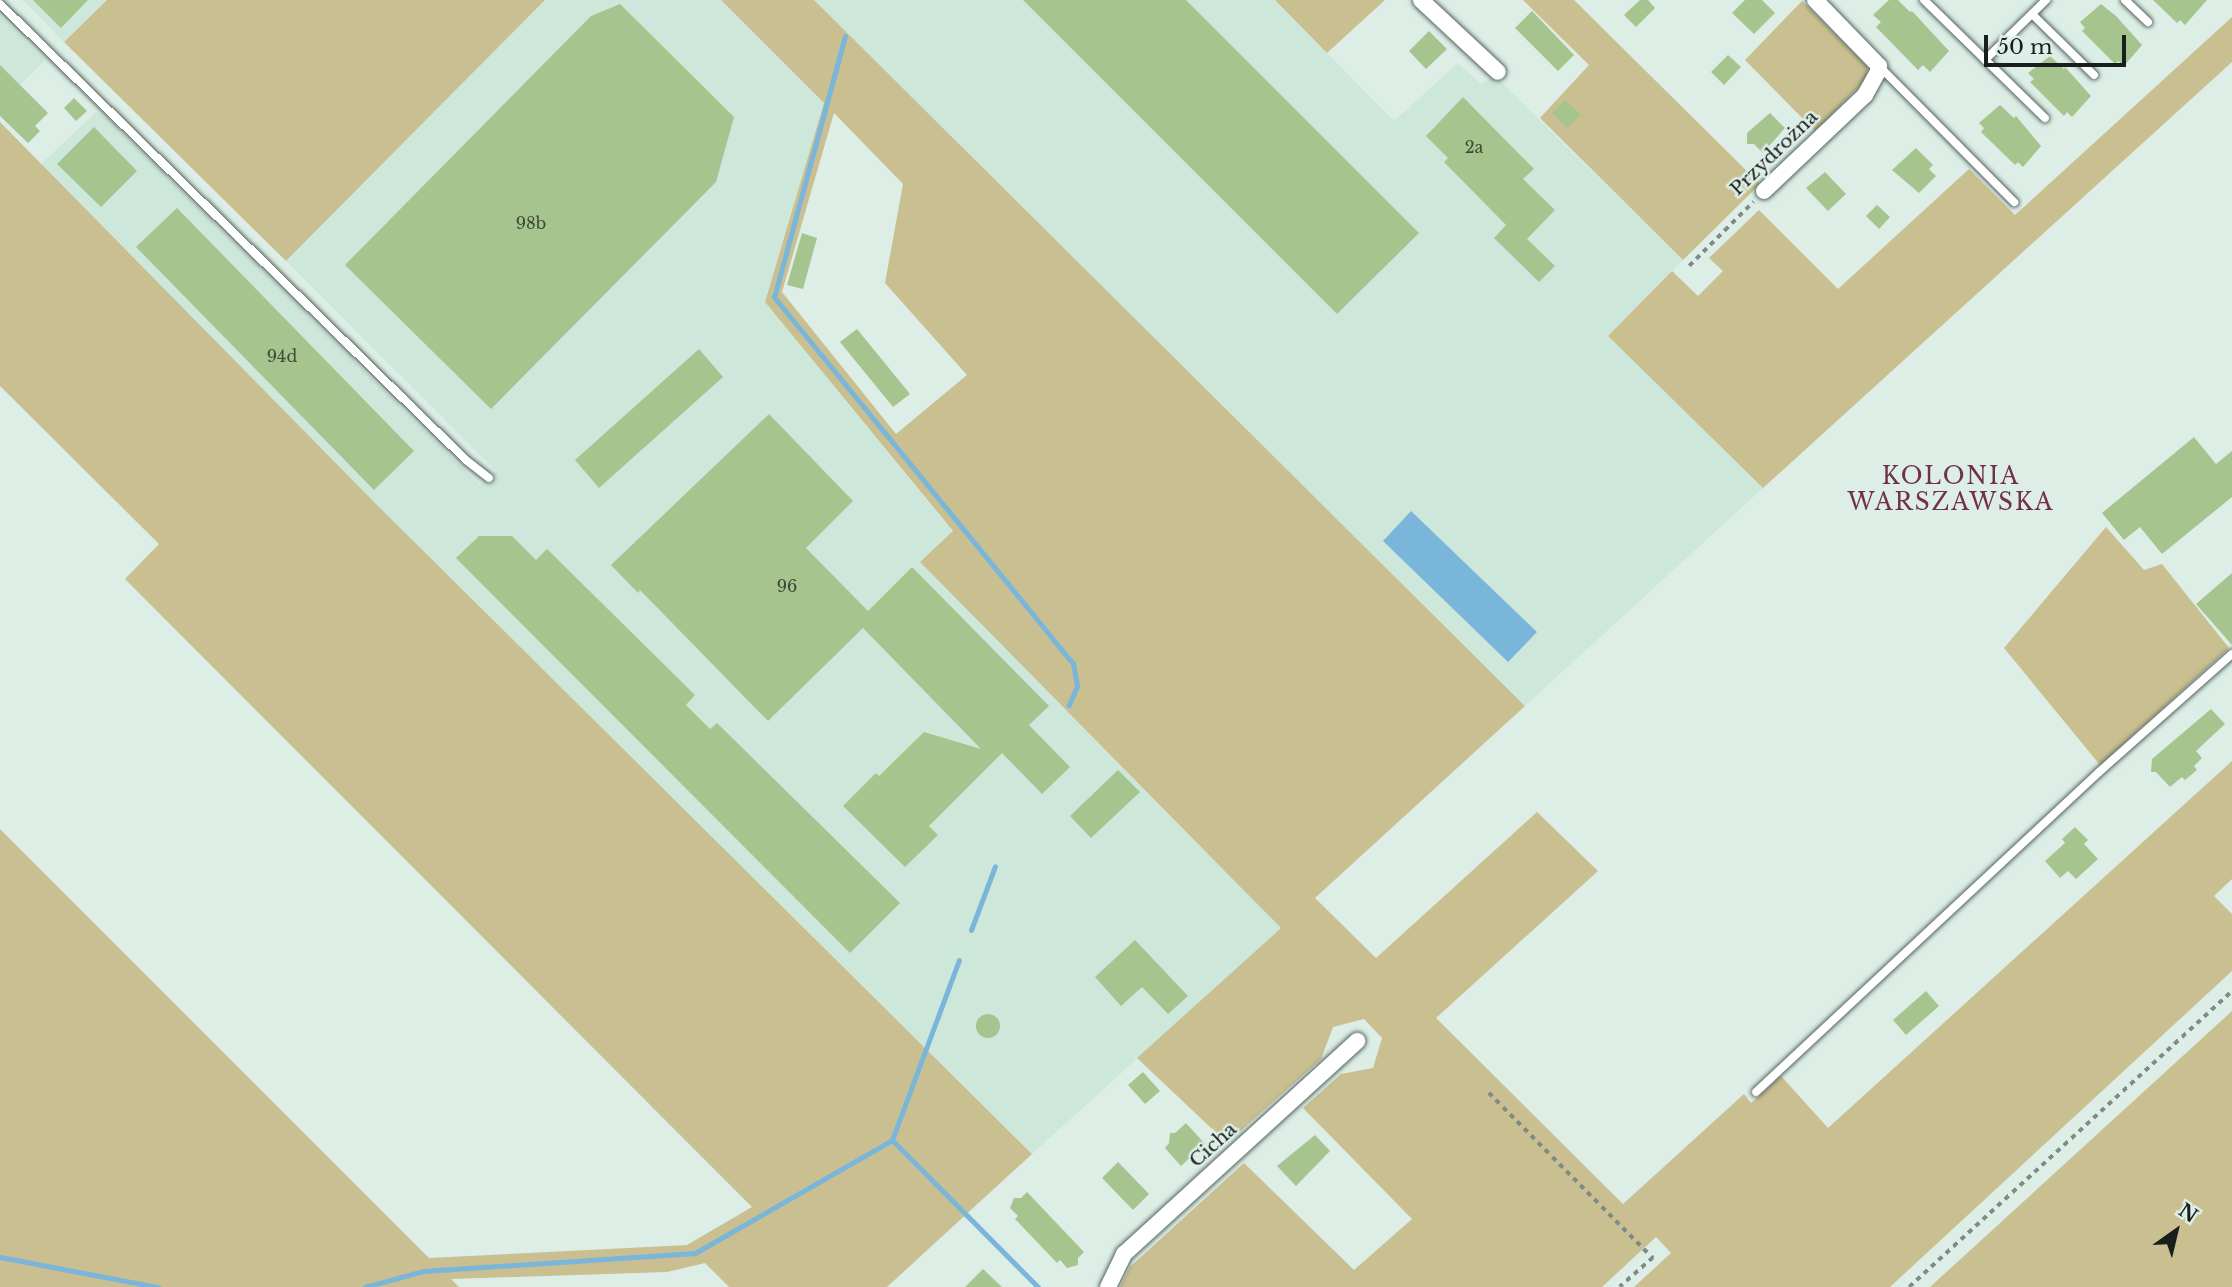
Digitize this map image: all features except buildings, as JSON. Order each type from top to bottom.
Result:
[{"type":"street","points":[[1421,0],[1498,72]]},
{"type":"street","points":[[1815,0],[1880,66]]},
{"type":"street","name":"Przydrożna","points":[[1764,191],[1865,94],[1880,66]]},
{"type":"street","name":"Cicha","points":[[1108,1287],[1124,1254],[1357,1041]]},
{"type":"lane","points":[[1924,0],[2045,118]]},
{"type":"lane","points":[[2125,0],[2148,22]]},
{"type":"lane","points":[[1985,60],[2042,1]]},
{"type":"lane","points":[[0,4],[466,460],[489,478]]},
{"type":"lane","points":[[2032,14],[2094,75]]},
{"type":"lane","points":[[1880,66],[2014,202]]},
{"type":"lane","points":[[1756,1092],[2099,772],[2232,654]]},
{"type":"path","name":"Przydrożna","points":[[1689,266],[1764,191]]},
{"type":"path","points":[[1909,1287],[2232,991]]},
{"type":"path","points":[[1489,1093],[1653,1258],[1620,1287]]},
{"type":"shaded area","points":[[23,0],[107,0],[64,42]]},
{"type":"shaded area","points":[[107,0],[545,0],[286,261],[64,42]]},
{"type":"shaded area","points":[[545,0],[721,0],[824,103],[765,302],[953,532],[920,562],[1281,928],[1032,1154],[378,506],[41,164],[96,112],[110,120],[480,485],[496,471],[286,261]]},
{"type":"shaded area","points":[[721,0],[814,0],[1525,706],[1315,898],[1376,958],[1537,812],[1598,871],[1436,1018],[1623,1204],[1744,1094],[1751,1103],[1781,1076],[1828,1128],[2232,761],[2232,879],[2214,896],[2232,914],[2232,971],[1890,1287],[1634,1287],[1671,1253],[1656,1237],[1602,1287],[1120,1287],[1130,1267],[1244,1163],[1354,1270],[1412,1219],[1303,1108],[1341,1074],[1373,1068],[1382,1038],[1364,1019],[1333,1027],[1321,1059],[1227,1143],[1137,1058],[1281,928],[920,562],[953,531],[765,302],[824,103]],"holes":[[[834,113],[903,184],[885,283],[967,375],[896,434],[782,292]]]},
{"type":"shaded area","points":[[814,0],[1275,0],[1394,121],[1458,63],[1481,84],[1495,76],[1683,260],[1608,336],[1763,488],[1525,706]]},
{"type":"shaded area","points":[[1275,0],[1385,0],[1327,53]]},
{"type":"shaded area","points":[[1523,0],[1574,0],[1760,184],[1683,260],[1540,118],[1589,65]]},
{"type":"shaded area","points":[[1802,1],[1867,66],[1867,79],[1815,131],[1745,60]]},
{"type":"shaded area","points":[[0,16],[45,60],[0,105]]},
{"type":"shaded area","points":[[2232,17],[2232,62],[1763,488],[1608,336],[1672,271],[1698,296],[1723,271],[1709,258],[1759,210],[1838,289],[1969,169],[2015,215]]},
{"type":"shaded area","points":[[0,122],[378,506],[1032,1154],[887,1287],[729,1287],[705,1263],[667,1272],[451,1279],[459,1287],[0,1287],[0,829],[429,1258],[687,1245],[752,1207],[125,579],[159,544],[0,386]]},
{"type":"shaded area","points":[[2106,527],[2144,570],[2162,564],[2229,648],[2100,765],[2004,648]]},
{"type":"shaded area","points":[[2232,1011],[2232,1287],[1930,1287],[1987,1235]]},
{"type":"water","points":[[1411,511],[1537,632],[1508,662],[1383,541]]},
{"type":"waterway","points":[[845,36],[774,297],[1073,663],[1077,686],[1069,705]]},
{"type":"waterway","points":[[971,930],[995,866]]},
{"type":"waterway","points":[[365,1287],[423,1271],[695,1253],[892,1140],[959,960]]},
{"type":"waterway","points":[[892,1140],[1038,1287]]},
{"type":"waterway","points":[[0,1257],[158,1287]]},
{"type":"district","name":"KOLONIA WARSZAWSKA","points":[[1951,489]]}]
